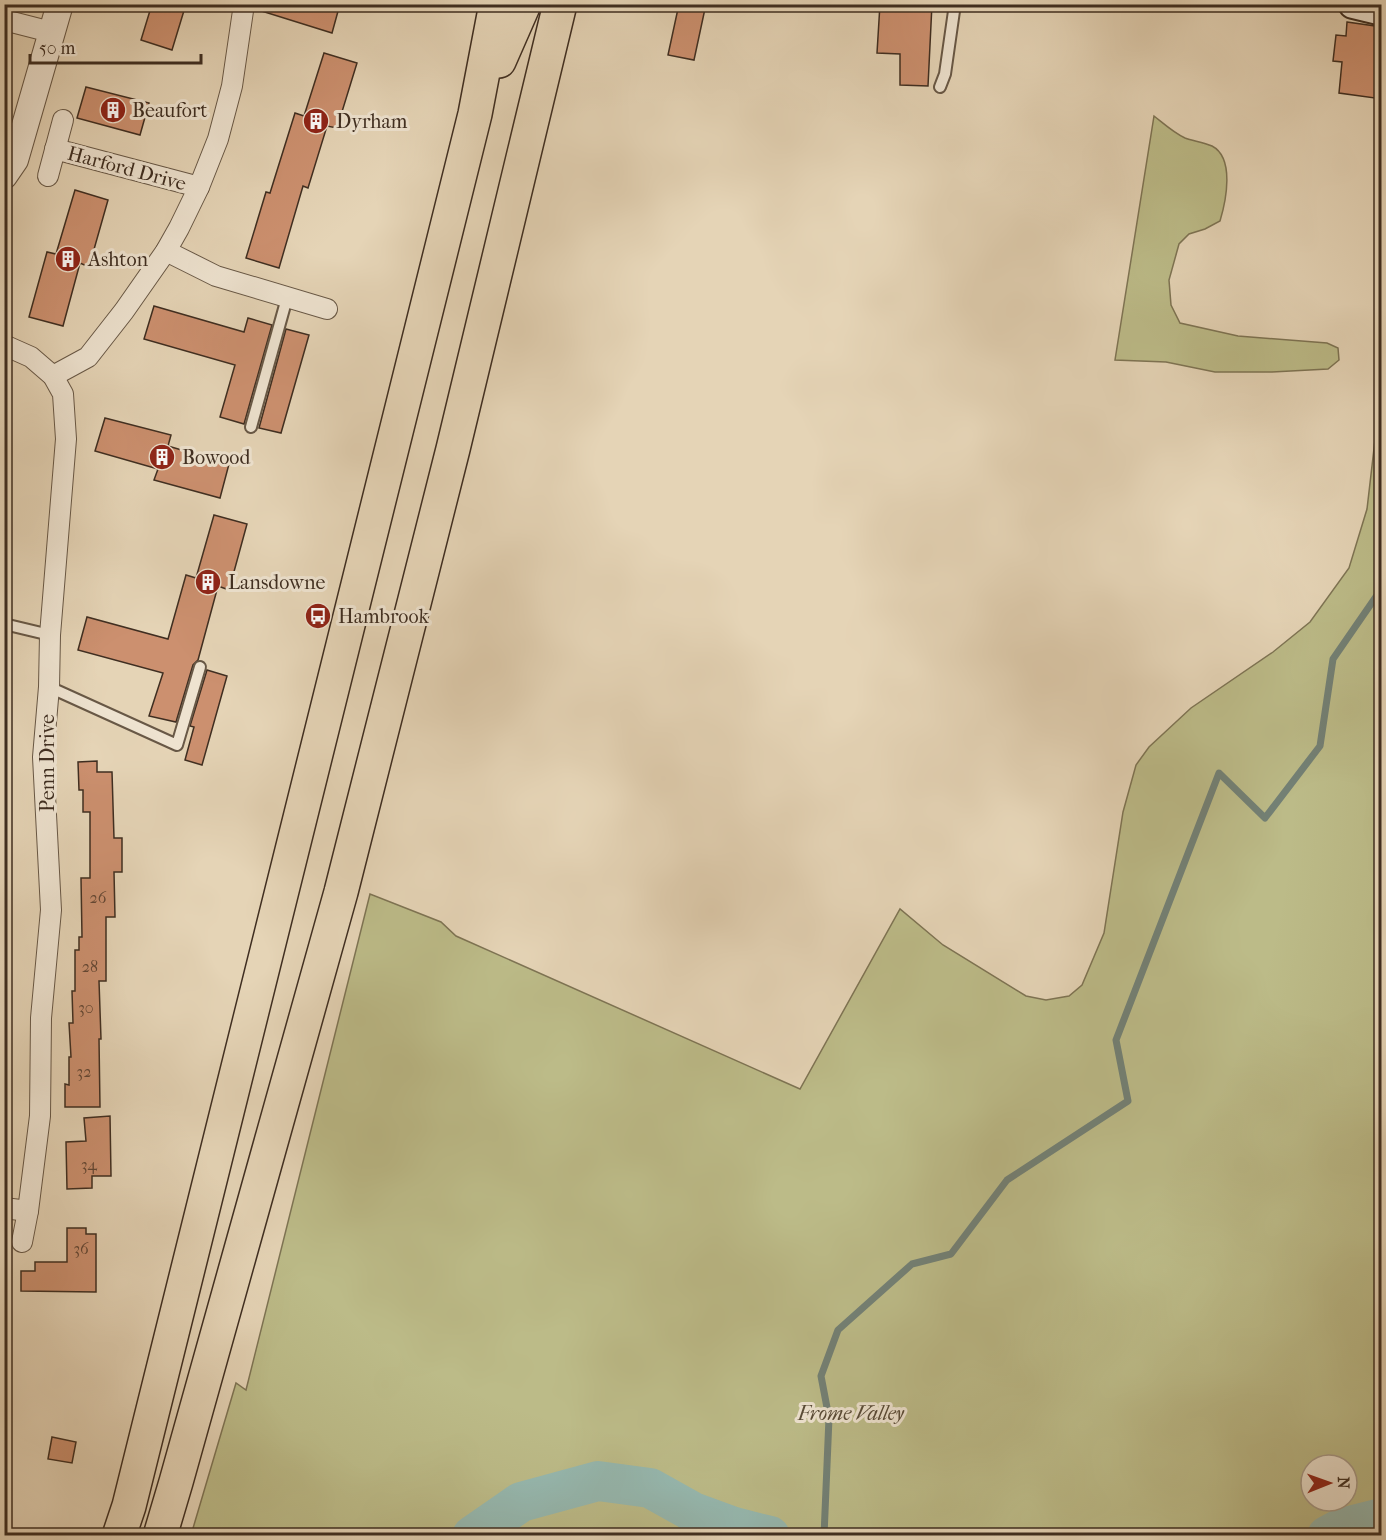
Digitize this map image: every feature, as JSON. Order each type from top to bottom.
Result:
[{"type":"highway","points":[[124,1521],[475,114],[496,4]]},
{"type":"highway","points":[[475,114],[524,4]]},
{"type":"highway","points":[[159,1536],[177,1482],[341,892],[453,449],[560,4]]},
{"type":"main road","points":[[1353,4],[1382,11]]},
{"type":"street","points":[[4,176],[15,160],[60,4]]},
{"type":"street","name":"Harford Drive","points":[[53,376],[88,357],[124,311],[166,251],[199,187],[219,139],[232,86],[244,4]]},
{"type":"street","points":[[4,20],[51,32]]},
{"type":"street","name":"Harford Drive","points":[[48,176],[63,120]]},
{"type":"street","name":"Harford Drive","points":[[55,149],[199,187]]},
{"type":"street","points":[[166,251],[216,276],[327,309]]},
{"type":"street","name":"Penn Drive","points":[[4,345],[31,357],[53,376],[63,393],[66,439],[50,635],[49,687],[43,757],[51,910],[41,1018],[40,1116],[22,1242]]},
{"type":"street","points":[[4,1208],[28,1211]]},
{"type":"lane","points":[[940,87],[945,74],[955,4]]},
{"type":"lane","points":[[251,427],[288,298]]},
{"type":"lane","points":[[4,624],[50,635]]},
{"type":"lane","points":[[49,687],[177,745],[200,667]]},
{"type":"green space","points":[[1154,116],[1181,136],[1212,146],[1224,160],[1226,170],[1225,203],[1220,221],[1189,234],[1179,244],[1169,280],[1171,305],[1180,323],[1238,336],[1327,343],[1338,348],[1339,360],[1328,369],[1215,372],[1166,362],[1115,360]]},
{"type":"green space","name":"Frome Valley","points":[[1381,388],[1381,1535],[191,1535],[236,1383],[246,1390],[370,894],[441,922],[456,936],[800,1089],[900,909],[943,945],[1026,996],[1046,1000],[1069,996],[1082,985],[1104,933],[1123,812],[1136,765],[1149,747],[1191,708],[1273,652],[1310,622],[1349,568],[1367,509]]},
{"type":"building","name":"Beaufort","points":[[152,4],[186,4],[172,50],[141,40]]},
{"type":"building","points":[[256,4],[340,4],[332,33],[255,9]]},
{"type":"building","points":[[679,4],[706,4],[694,60],[668,55]]},
{"type":"building","points":[[880,4],[932,4],[928,86],[900,85],[900,54],[877,53]]},
{"type":"building","points":[[1347,22],[1382,27],[1382,99],[1339,93],[1342,62],[1333,61],[1336,35],[1346,36]]},
{"type":"building","name":"Dyrham","points":[[324,53],[357,63],[337,128],[327,126],[308,188],[303,186],[279,268],[246,258],[266,192],[270,193],[295,113],[304,116]]},
{"type":"building","name":"Beaufort","points":[[86,87],[149,103],[140,135],[77,118]]},
{"type":"building","name":"Ashton","points":[[75,190],[108,200],[89,267],[80,263],[63,326],[29,317],[47,252],[56,254]]},
{"type":"building","points":[[154,306],[244,332],[248,318],[272,325],[244,424],[220,417],[235,365],[144,339]]},
{"type":"building","points":[[286,329],[309,335],[281,433],[259,428]]},
{"type":"building","name":"Bowood","points":[[105,418],[171,435],[168,446],[229,464],[220,498],[154,480],[158,469],[95,451]]},
{"type":"building","points":[[214,515],[247,524],[229,590],[218,586],[198,660],[193,665],[176,722],[149,716],[163,673],[78,650],[87,617],[168,639],[186,575],[196,578]]},
{"type":"building","points":[[207,670],[227,676],[202,765],[185,760],[194,727],[190,726]]},
{"type":"building","points":[[97,761],[97,772],[112,772],[114,838],[122,838],[122,872],[114,872],[115,917],[106,917],[106,981],[99,981],[100,1107],[65,1107],[65,1084],[69,1085],[69,1057],[71,1057],[69,1023],[73,1023],[72,991],[75,991],[75,950],[79,950],[79,937],[82,937],[81,878],[90,878],[90,812],[83,812],[83,790],[79,790],[78,762]]},
{"type":"building","points":[[110,1116],[111,1176],[92,1176],[92,1188],[67,1189],[66,1142],[86,1141],[84,1118]]},
{"type":"building","points":[[67,1228],[86,1228],[86,1234],[96,1234],[96,1292],[21,1291],[21,1271],[35,1271],[35,1262],[67,1262]]},
{"type":"building","points":[[52,1437],[76,1442],[72,1463],[48,1459]]},
{"type":"waterway","points":[[824,1536],[829,1418],[821,1376],[838,1330],[912,1264],[951,1254],[1007,1180],[1128,1101],[1116,1040],[1219,773],[1265,818],[1320,746],[1333,659],[1382,588]]},
{"type":"waterway","points":[[472,1536],[521,1502],[598,1481],[650,1488],[693,1512],[734,1527],[770,1536]]},
{"type":"waterway","points":[[1327,1536],[1342,1528],[1382,1518]]},
{"type":"place","name":"Beaufort","points":[[113,110]]},
{"type":"place","name":"Dyrham","points":[[316,121]]},
{"type":"place","name":"Ashton","points":[[68,259]]},
{"type":"place","name":"Bowood","points":[[162,457]]},
{"type":"place","name":"Lansdowne","points":[[208,582]]},
{"type":"place","name":"Hambrook","points":[[318,616]]}]
